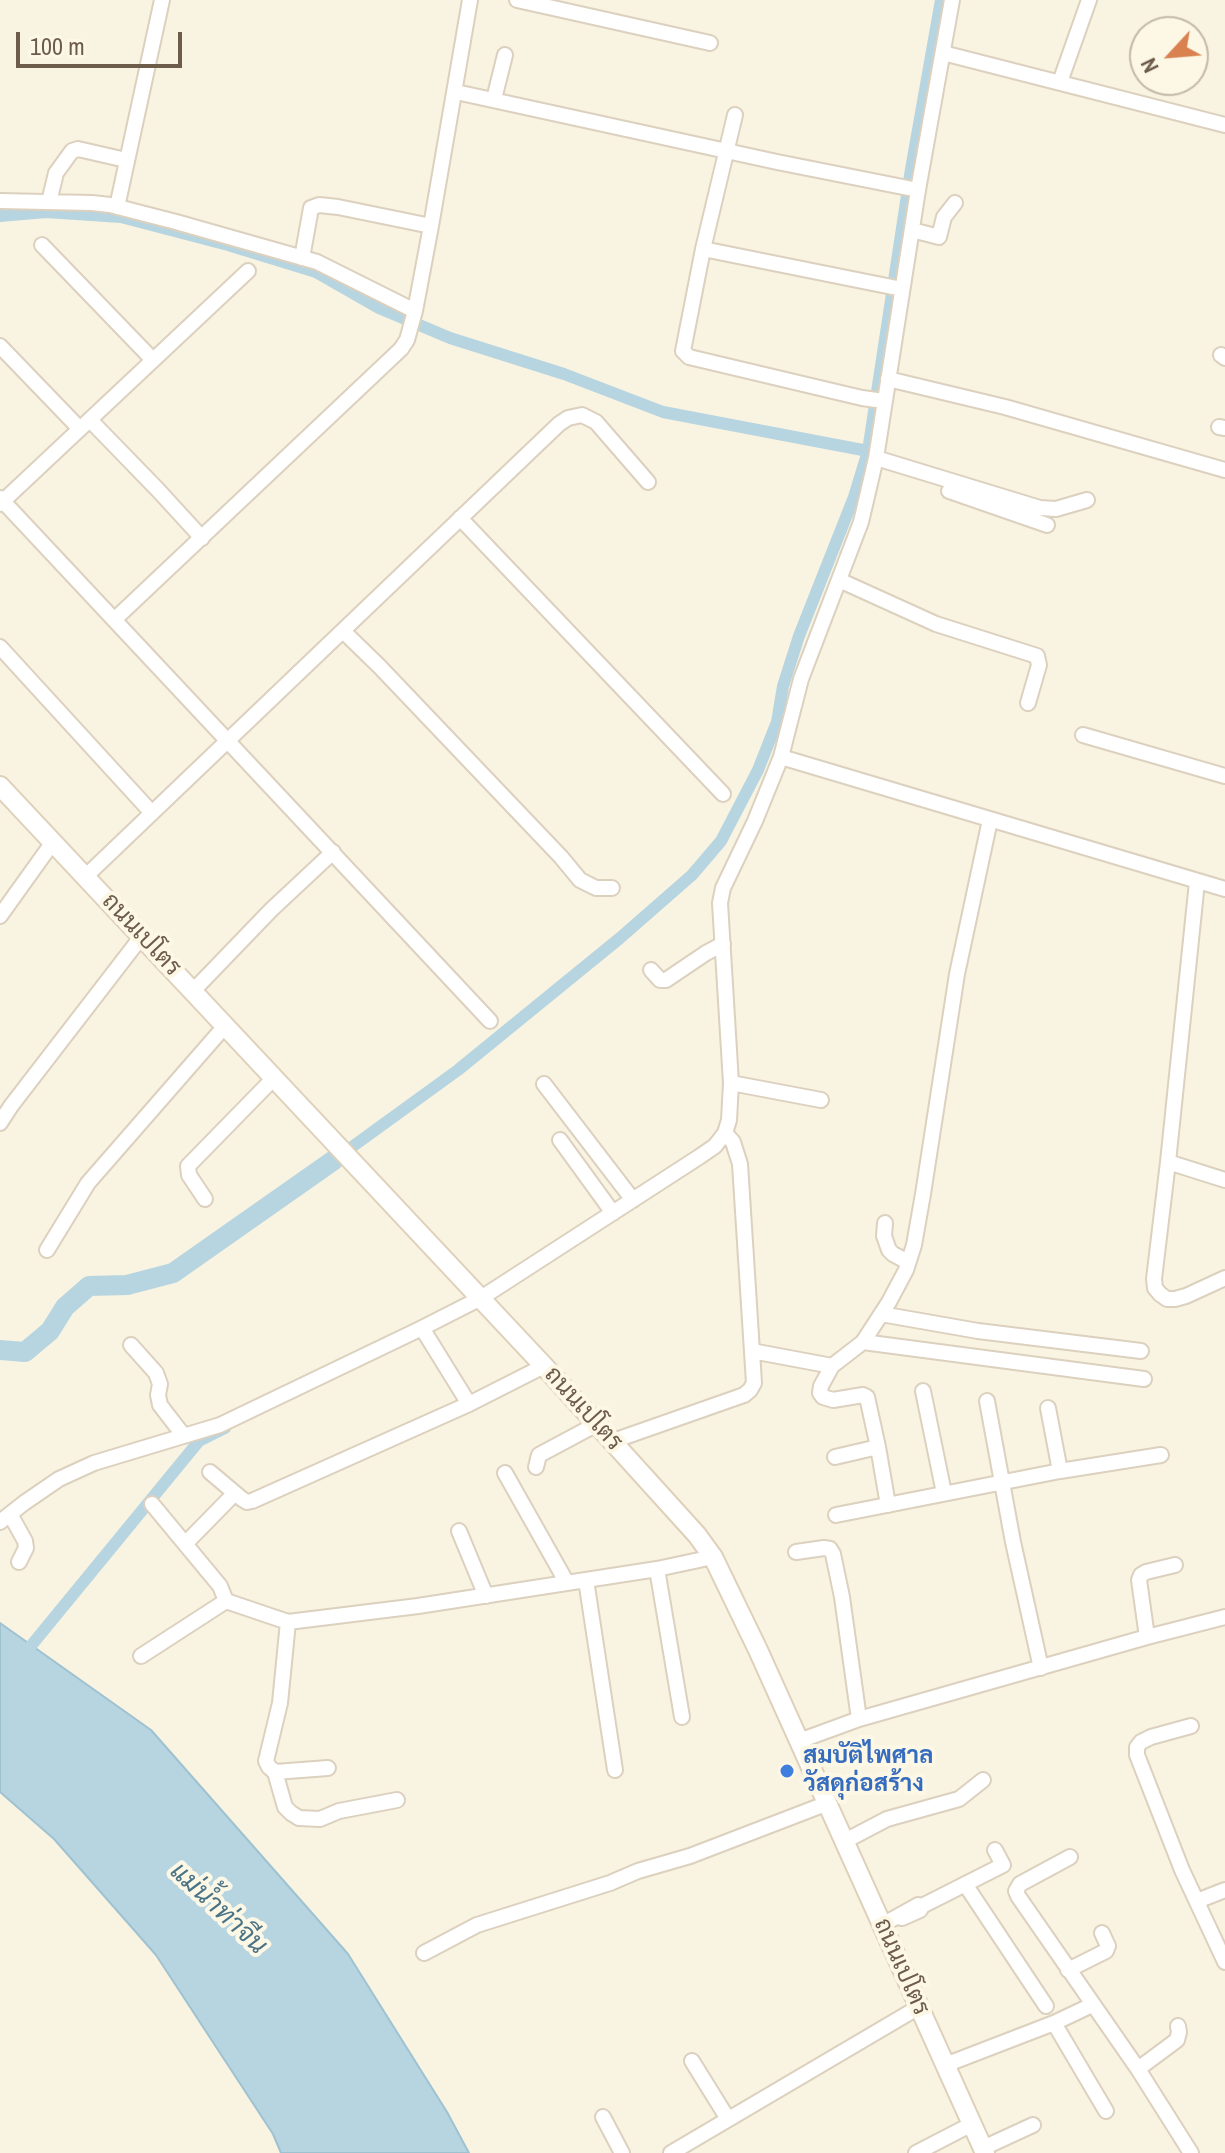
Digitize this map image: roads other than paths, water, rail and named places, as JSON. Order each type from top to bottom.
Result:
[{"type":"street","points":[[117,207],[162,0]]},
{"type":"street","points":[[114,620],[407,340],[456,92],[470,0]]},
{"type":"street","points":[[517,0],[710,43]]},
{"type":"street","points":[[19,1562],[26,1548],[25,1541],[5,1518],[59,1479],[117,1454],[220,1425],[481,1298],[707,1152],[725,1133],[729,1120],[731,1083],[720,903],[723,888],[781,757],[801,679],[861,522],[875,462],[899,289],[952,0]]},
{"type":"street","points":[[1060,82],[1089,0]]},
{"type":"street","points":[[943,53],[1225,125]]},
{"type":"street","points":[[494,99],[505,55]]},
{"type":"street","points":[[456,92],[918,190]]},
{"type":"street","points":[[735,115],[703,249],[683,347],[686,354],[862,398],[882,400]]},
{"type":"street","points":[[49,202],[56,173],[72,151],[78,149],[126,160]]},
{"type":"street","points":[[0,201],[92,203],[117,207],[317,262],[414,314]]},
{"type":"street","points":[[912,230],[939,237],[944,217],[955,203]]},
{"type":"street","points":[[302,258],[311,208],[319,205],[431,226]]},
{"type":"street","points":[[42,245],[152,359]]},
{"type":"street","points":[[703,249],[899,289]]},
{"type":"street","points":[[248,271],[1,501],[490,1021]]},
{"type":"street","points":[[0,346],[158,490],[202,538]]},
{"type":"street","points":[[888,379],[1005,407],[1225,470]]},
{"type":"street","points":[[85,877],[552,430],[574,416],[582,415],[596,422],[648,482]]},
{"type":"street","points":[[875,462],[1040,508],[1056,509],[1087,500]]},
{"type":"street","points":[[875,462],[1047,525]]},
{"type":"street","points":[[460,518],[723,794]]},
{"type":"street","points":[[839,580],[936,624],[1037,656],[1039,665],[1028,703]]},
{"type":"street","points":[[343,631],[580,880],[596,888],[612,888]]},
{"type":"street","points":[[0,647],[152,813]]},
{"type":"street","points":[[1083,735],[1225,776]]},
{"type":"street","points":[[781,757],[1225,889]]},
{"type":"street","name":"ถนนเปโตร","points":[[0,786],[544,1366],[697,1535],[713,1557],[845,1841],[890,1921],[919,2007],[984,2151]]},
{"type":"street","points":[[888,1505],[867,1397],[827,1399],[820,1393],[821,1386],[832,1366],[863,1342],[889,1302],[914,1245],[957,974],[990,820]]},
{"type":"street","points":[[0,916],[53,842]]},
{"type":"street","points":[[193,991],[271,910],[333,852]]},
{"type":"street","points":[[1197,882],[1154,1279],[1155,1288],[1167,1299],[1175,1299],[1225,1278]]},
{"type":"street","points":[[0,1123],[142,936]]},
{"type":"street","points":[[651,970],[660,980],[666,980],[723,944]]},
{"type":"street","points":[[47,1250],[88,1183],[225,1026]]},
{"type":"street","points":[[205,1199],[189,1175],[188,1166],[274,1078]]},
{"type":"street","points":[[731,1083],[821,1100]]},
{"type":"street","points":[[544,1084],[633,1200]]},
{"type":"street","points":[[613,1441],[744,1395],[754,1383],[740,1164],[738,1152],[725,1133]]},
{"type":"street","points":[[560,1140],[613,1213]]},
{"type":"street","points":[[1168,1162],[1225,1180]]},
{"type":"street","points":[[885,1223],[884,1236],[889,1250],[908,1262]]},
{"type":"street","points":[[881,1314],[978,1331],[1141,1351]]},
{"type":"street","points":[[422,1328],[469,1404]]},
{"type":"street","points":[[863,1342],[1144,1379]]},
{"type":"street","points":[[131,1345],[156,1373],[160,1384],[160,1405],[184,1436]]},
{"type":"street","points":[[752,1351],[832,1366]]},
{"type":"street","points":[[210,1472],[247,1502],[258,1499],[469,1404],[544,1366]]},
{"type":"street","points":[[923,1391],[944,1493]]},
{"type":"street","points":[[987,1401],[1041,1668]]},
{"type":"street","points":[[1048,1408],[1060,1471]]},
{"type":"street","points":[[536,1467],[539,1455],[597,1424]]},
{"type":"street","points":[[835,1457],[878,1447]]},
{"type":"street","points":[[836,1515],[1060,1471],[1161,1455]]},
{"type":"street","points":[[505,1473],[567,1583]]},
{"type":"street","points":[[185,1544],[235,1493]]},
{"type":"street","points":[[152,1504],[220,1586],[226,1601],[288,1622],[486,1596],[713,1557]]},
{"type":"street","points":[[459,1531],[486,1596]]},
{"type":"street","points":[[796,1552],[824,1548],[830,1549],[833,1554],[859,1719]]},
{"type":"street","points":[[1147,1637],[1139,1580],[1146,1572],[1175,1565]]},
{"type":"street","points":[[657,1569],[682,1717]]},
{"type":"street","points":[[586,1580],[615,1770]]},
{"type":"street","points":[[141,1656],[226,1601]]},
{"type":"street","points":[[799,1741],[859,1719],[1225,1617]]},
{"type":"street","points":[[288,1622],[280,1703],[266,1755],[269,1767],[275,1772],[285,1807],[299,1818],[320,1819],[339,1811],[397,1800]]},
{"type":"street","points":[[1191,1726],[1141,1742],[1137,1755],[1167,1832],[1225,1962]]},
{"type":"street","points":[[275,1772],[328,1768]]},
{"type":"street","points":[[845,1841],[887,1819],[959,1799],[983,1780]]},
{"type":"street","points":[[424,1953],[477,1925],[690,1856],[828,1803]]},
{"type":"street","points":[[890,1921],[900,1913],[922,1906],[1003,1865],[995,1850]]},
{"type":"street","points":[[1070,1857],[1020,1884],[1016,1891],[1138,2069],[1191,2153]]},
{"type":"street","points":[[965,1884],[1046,2006]]},
{"type":"street","points":[[1197,1901],[1225,1890]]},
{"type":"street","points":[[1068,1970],[1106,1951],[1108,1946],[1102,1933]]},
{"type":"street","points":[[945,2065],[1092,2005]]},
{"type":"street","points":[[671,2153],[919,2007]]},
{"type":"street","points":[[1054,2023],[1106,2111]]},
{"type":"street","points":[[1138,2069],[1177,2040],[1178,2026]]},
{"type":"street","points":[[692,2061],[728,2119]]},
{"type":"street","points":[[603,2117],[622,2153]]},
{"type":"street","points":[[916,2153],[938,2148],[972,2124]]},
{"type":"street","points":[[984,2151],[1033,2125]]},
{"type":"water","name":"แม่น้ำท่าจีน","points":[[0,1623],[151,1730],[348,1954],[447,2112],[469,2153],[281,2153],[273,2134],[156,1955],[54,1839],[0,1792]]},
{"type":"waterway","points":[[334,1160],[458,1070],[620,938],[692,875],[721,841],[758,770],[777,722],[783,686],[799,636],[854,497],[868,451],[911,169],[941,0]]},
{"type":"waterway","points":[[0,216],[46,212],[121,217],[228,245],[316,272],[379,308],[450,338],[564,374],[663,412],[868,451]]},
{"type":"waterway","points":[[0,1350],[25,1352],[50,1331],[65,1307],[89,1286],[127,1285],[173,1273],[334,1160]]},
{"type":"waterway","points":[[21,1658],[199,1441],[225,1428]]},
{"type":"place","name":"สมบัติไพศาล วัสดุก่อสร้าง","points":[[787,1771]]}]
